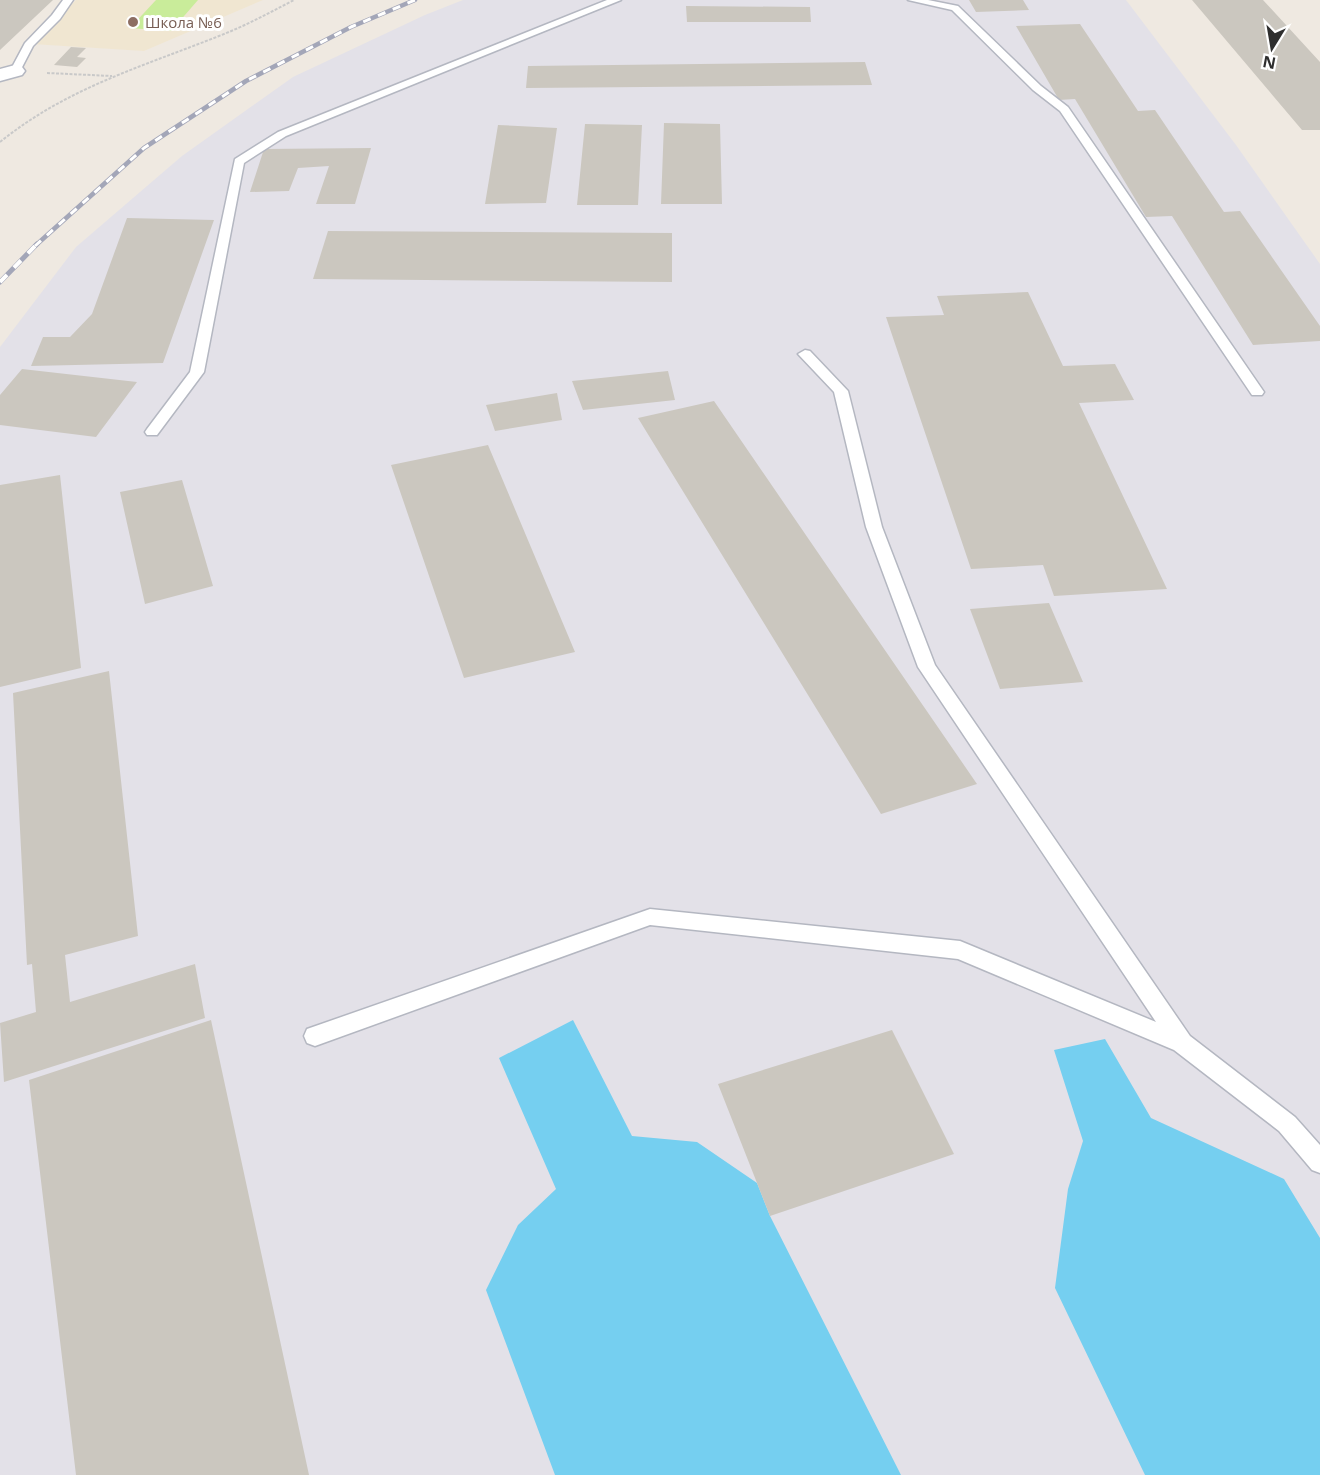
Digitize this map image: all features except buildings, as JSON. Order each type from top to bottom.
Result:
[{"type":"lane","points":[[8,73],[68,0]]},
{"type":"lane","points":[[152,432],[197,372],[239,161],[282,134],[616,0]]},
{"type":"lane","points":[[913,0],[955,8],[1037,88],[1064,109],[1257,392]]},
{"type":"lane","points":[[805,354],[841,392],[874,527],[927,666],[1182,1043]]},
{"type":"lane","points":[[315,1036],[650,917],[960,950],[1182,1043],[1287,1124],[1320,1162]]},
{"type":"path","points":[[0,142],[14,129],[58,100],[223,35],[294,0]]},
{"type":"path","points":[[8,73],[115,76]]},
{"type":"shaded area","name":"Школа №6","points":[[76,0],[263,0],[144,51],[32,44]]},
{"type":"shaded area","points":[[463,0],[1126,0],[1236,145],[1320,264],[1320,1475],[0,1475],[0,347],[76,247],[182,156],[293,77],[425,15]]},
{"type":"green space","points":[[156,0],[198,0],[171,31],[130,28]]},
{"type":"water","points":[[573,1020],[632,1136],[697,1142],[757,1183],[770,1216],[901,1475],[555,1475],[486,1290],[518,1225],[556,1189],[499,1058]]},
{"type":"water","points":[[1105,1039],[1151,1118],[1284,1179],[1320,1238],[1320,1475],[1145,1475],[1055,1288],[1068,1189],[1083,1141],[1054,1050]]},
{"type":"railway","points":[[35,246],[144,148],[246,81],[351,27],[415,0]]},
{"type":"railway","points":[[0,282],[35,246]]},
{"type":"place","name":"Школа №6","points":[[133,22]]}]
